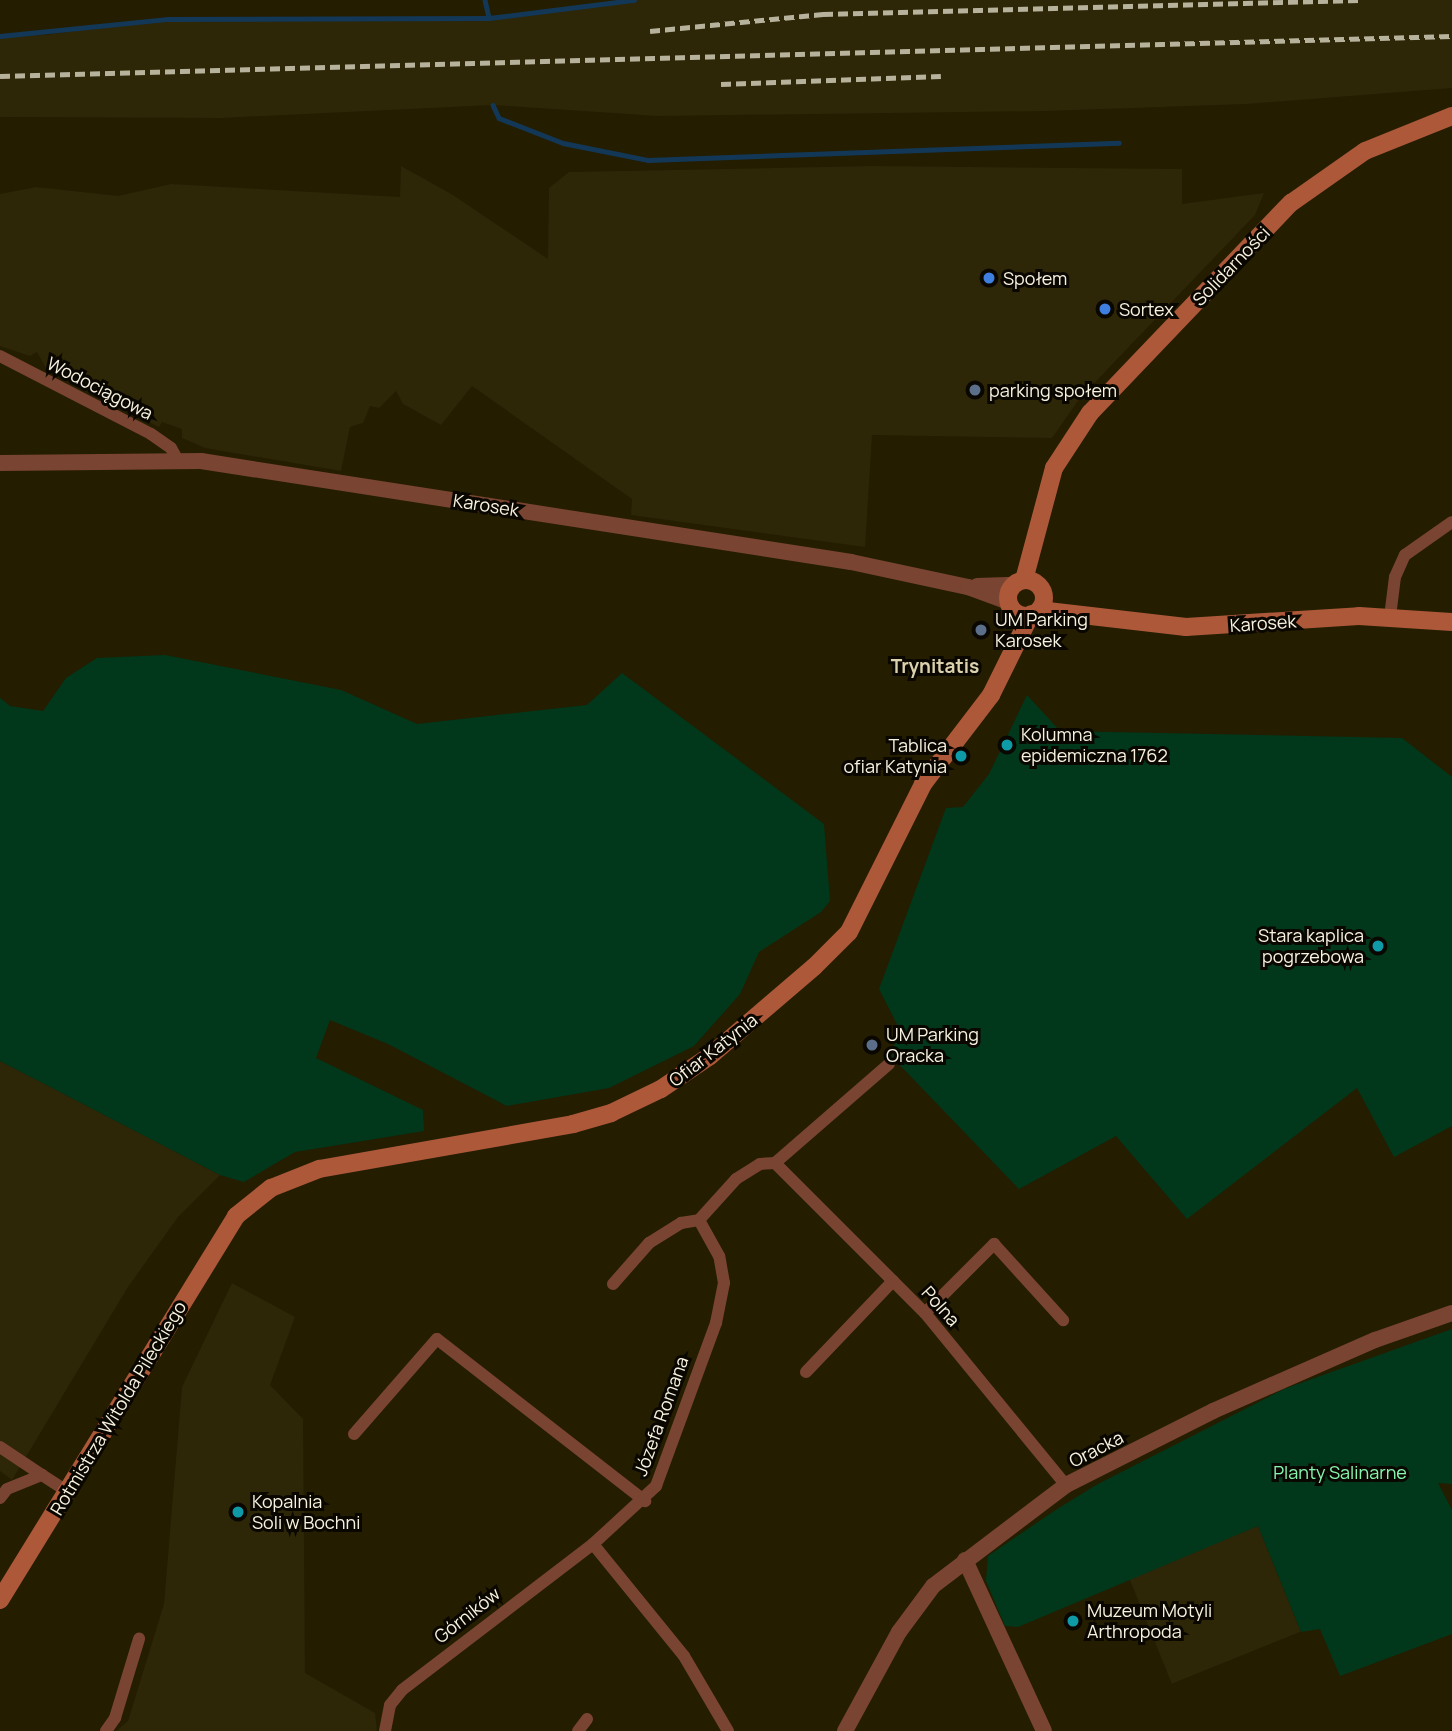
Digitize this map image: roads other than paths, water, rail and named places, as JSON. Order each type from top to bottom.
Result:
[{"type":"main road","name":"Solidarności","points":[[1027,598],[1042,500],[1054,468],[1090,413],[1282,212],[1365,152],[1452,116]]},
{"type":"main road","name":"Karosek","points":[[1027,598],[1075,612],[1130,623],[1186,628],[1390,617],[1452,622]]},
{"type":"main road","name":"Ofiar Katynia","points":[[236,1216],[297,1175],[581,1122],[645,1098],[693,1069],[814,967],[849,932],[923,784],[995,688],[1014,642],[1027,598]]},
{"type":"main road","name":"Rotmistrza Witolda Pileckiego","points":[[0,1600],[236,1216]]},
{"type":"street","name":"Wodociągowa","points":[[0,356],[151,435],[171,447],[177,459]]},
{"type":"street","name":"Karosek","points":[[0,463],[177,459],[816,556],[1027,598]]},
{"type":"street","points":[[1390,617],[1395,577],[1405,555],[1452,522]]},
{"type":"street","points":[[613,1284],[663,1233],[698,1220],[736,1179],[760,1164],[775,1163],[889,1064]]},
{"type":"street","name":"Polna","points":[[775,1163],[925,1312],[1066,1485]]},
{"type":"street","name":"Józefa Romana","points":[[593,1544],[645,1501],[666,1462],[716,1323],[724,1283],[719,1256],[698,1220]]},
{"type":"street","points":[[925,1312],[994,1244],[1063,1320]]},
{"type":"street","points":[[806,1372],[892,1281]]},
{"type":"street","name":"Oracka","points":[[845,1731],[899,1632],[933,1586],[1066,1485],[1213,1411],[1375,1340],[1452,1313]]},
{"type":"street","points":[[355,1434],[438,1339],[645,1501]]},
{"type":"street","points":[[0,1447],[68,1492]]},
{"type":"street","points":[[0,1498],[7,1489],[41,1475]]},
{"type":"street","points":[[593,1544],[684,1656],[728,1731]]},
{"type":"street","name":"Górników","points":[[385,1731],[390,1705],[402,1690],[593,1544]]},
{"type":"street","points":[[965,1560],[1044,1731]]},
{"type":"street","points":[[106,1731],[115,1718],[139,1639]]},
{"type":"street","points":[[578,1731],[587,1719]]},
{"type":"waterway","points":[[485,0],[489,18]]},
{"type":"waterway","points":[[0,36],[168,19],[489,18],[634,0]]},
{"type":"waterway","points":[[493,105],[499,118],[563,143],[648,160],[1119,143]]},
{"type":"railway","points":[[650,31],[823,14],[1360,0]]},
{"type":"railway","points":[[0,76],[1452,36]]},
{"type":"railway","points":[[721,84],[941,76]]},
{"type":"place","name":"Społem","points":[[989,278]]},
{"type":"place","name":"Sortex","points":[[1105,309]]},
{"type":"place","name":"parking społem","points":[[975,390]]},
{"type":"place","name":"UM Parking Karosek","points":[[981,630]]},
{"type":"place","name":"Kolumna epidemiczna 1762","points":[[1007,745]]},
{"type":"place","name":"Tablica ofiar Katynia","points":[[961,756]]},
{"type":"place","name":"Stara kaplica pogrzebowa","points":[[1378,946]]},
{"type":"place","name":"UM Parking Oracka","points":[[872,1045]]},
{"type":"place","name":"Kopalnia Soli w Bochni","points":[[238,1512]]},
{"type":"place","name":"Muzeum Motyli Arthropoda","points":[[1073,1621]]},
{"type":"district","name":"Trynitatis","points":[[935,667]]},
{"type":"park label","name":"Planty Salinarne","points":[[1340,1472]]}]
